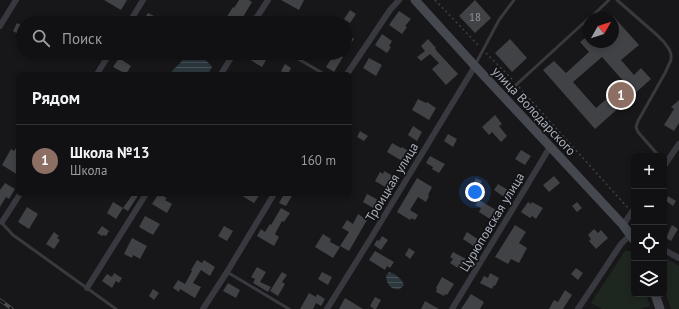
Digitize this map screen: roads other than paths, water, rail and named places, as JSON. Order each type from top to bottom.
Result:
[{"type":"main road","name":"улица Володарского","points":[[415,0],[631,235]]},
{"type":"main road","points":[[656,297],[660,309]]},
{"type":"street","points":[[0,26],[16,0]]},
{"type":"street","points":[[133,16],[143,0]]},
{"type":"street","points":[[258,16],[268,0]]},
{"type":"street","points":[[348,72],[390,10],[399,0]]},
{"type":"street","points":[[98,72],[106,60]]},
{"type":"street","points":[[222,72],[230,60]]},
{"type":"street","name":"Троицкая улица","points":[[327,309],[475,66]]},
{"type":"street","points":[[667,161],[679,144]]},
{"type":"street","name":"Цурюповская улица","points":[[452,309],[524,192],[550,146]]},
{"type":"street","points":[[1,221],[19,196]]},
{"type":"street","points":[[87,288],[145,196]]},
{"type":"street","points":[[203,309],[273,196]]},
{"type":"street","points":[[623,225],[631,214]]},
{"type":"street","points":[[578,309],[621,244],[631,238]]},
{"type":"street","points":[[667,252],[679,258]]},
{"type":"lane","points":[[475,66],[499,20],[514,0]]},
{"type":"lane","points":[[596,12],[609,0]]},
{"type":"lane","points":[[617,0],[657,35],[664,42],[671,54],[671,60],[665,73],[636,127],[638,132],[656,153]]},
{"type":"lane","points":[[503,97],[583,24]]},
{"type":"lane","points":[[300,60],[321,72]]},
{"type":"lane","points":[[1,221],[13,235],[116,309]]},
{"type":"lane","points":[[227,272],[289,309]]},
{"type":"railway","points":[[0,300],[12,309]]},
{"type":"place","name":"Школа №13","points":[[621,95]]}]
